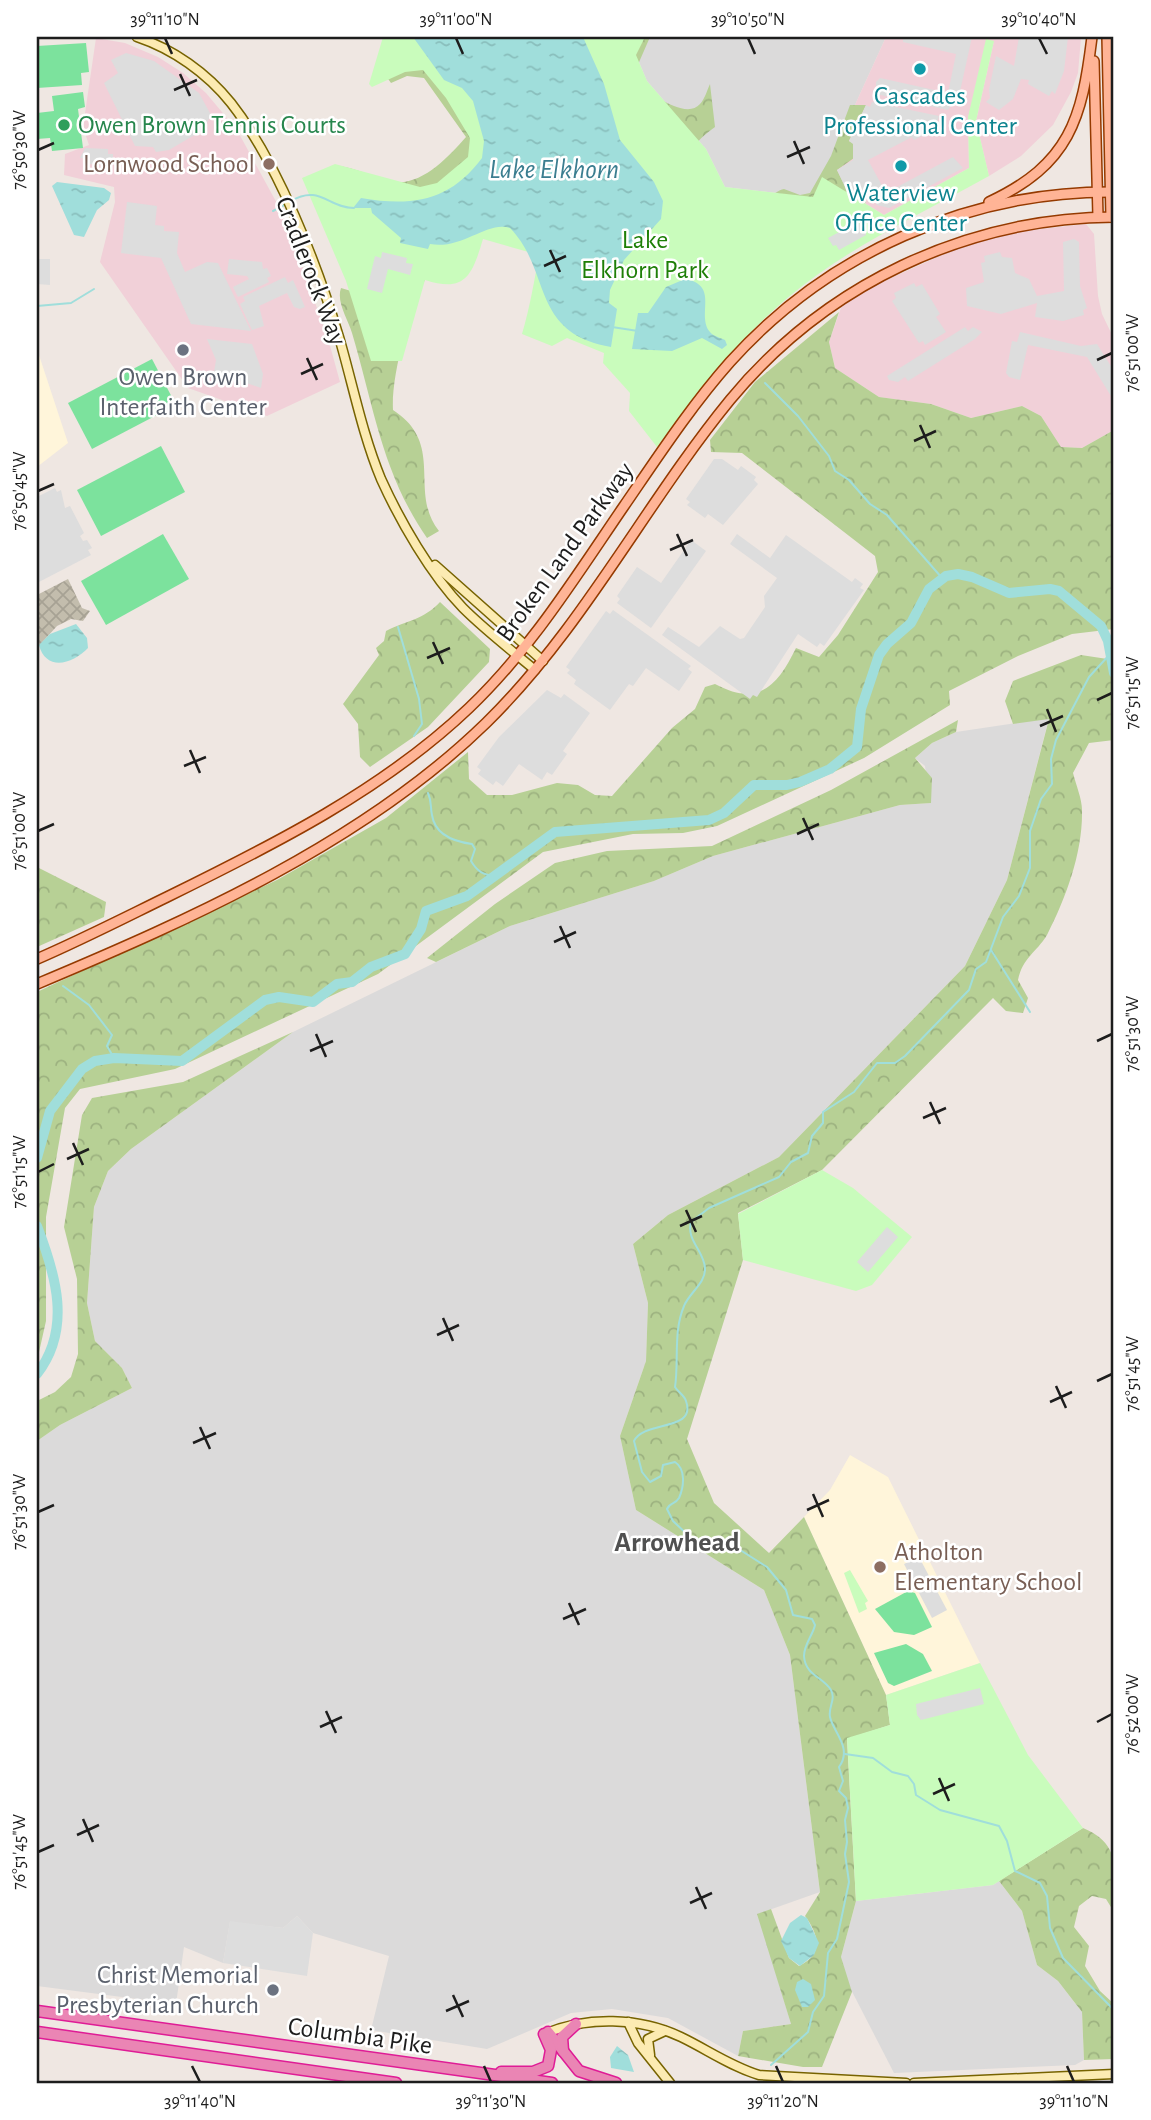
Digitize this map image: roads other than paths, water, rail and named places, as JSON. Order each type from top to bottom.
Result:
[{"type":"highway","name":"Columbia Pike","points":[[37,2011],[552,2083]]},
{"type":"highway","points":[[566,2058],[561,2046],[562,2036],[576,2024]]},
{"type":"highway","name":"Columbia Pike","points":[[37,2032],[396,2083]]},
{"type":"highway","points":[[463,2072],[544,2070],[551,2057],[546,2033]]},
{"type":"highway","points":[[546,2033],[566,2058],[590,2077],[617,2083]]},
{"type":"main road","points":[[1093,37],[1098,217]]},
{"type":"main road","points":[[973,210],[1030,179],[1061,146],[1081,109],[1093,37]]},
{"type":"main road","points":[[1107,37],[1113,217]]},
{"type":"main road","points":[[1109,134],[1114,152]]},
{"type":"main road","name":"Broken Land Parkway","points":[[37,959],[232,865],[336,807],[449,726],[518,656],[708,389],[762,329],[802,296],[858,258],[928,225],[973,210],[1043,197],[1113,192]]},
{"type":"main road","name":"Broken Land Parkway","points":[[37,984],[203,908],[347,830],[433,770],[492,717],[536,670],[725,407],[770,358],[815,318],[887,272],[962,240],[1045,221],[1113,217]]},
{"type":"street","name":"Cradlerock Way","points":[[137,37],[183,60],[223,94],[249,129],[290,209],[330,309],[376,466],[396,508],[457,602],[536,670]]},
{"type":"street","name":"Cradlerock Way","points":[[422,551],[457,588],[543,661]]},
{"type":"street","points":[[628,2022],[667,2080]]},
{"type":"street","points":[[546,2033],[576,2024],[628,2022],[666,2031],[737,2068],[759,2075],[905,2083]]},
{"type":"street","points":[[652,2061],[648,2039],[666,2031]]},
{"type":"street","points":[[914,2083],[1114,2074]]},
{"type":"water","name":"Lake Elkhorn","points":[[413,37],[583,37],[604,84],[620,140],[654,182],[663,201],[661,219],[624,260],[610,290],[609,303],[617,309],[611,347],[585,340],[567,329],[555,315],[523,245],[510,228],[493,228],[453,243],[430,244],[428,249],[400,243],[401,238],[372,213],[371,208],[353,208],[361,198],[397,202],[429,198],[457,184],[482,158],[484,141],[473,101],[462,88],[444,80]]},
{"type":"water","points":[[57,182],[104,188],[111,193],[109,200],[97,210],[84,237],[74,235],[52,186]]},
{"type":"water","points":[[685,279],[702,287],[705,294],[706,325],[711,333],[725,340],[727,345],[722,349],[702,338],[672,351],[632,349],[638,313],[648,313],[666,287]]},
{"type":"water","points":[[76,624],[87,638],[88,648],[68,661],[60,663],[47,659],[39,645],[50,634]]},
{"type":"water","points":[[801,1915],[807,1918],[819,1943],[814,1955],[800,1966],[789,1958],[781,1941],[790,1923]]},
{"type":"water","points":[[803,1979],[811,1984],[815,2000],[808,2007],[802,2007],[795,1990],[797,1982]]},
{"type":"water","points":[[617,2046],[628,2055],[634,2072],[611,2068],[610,2057]]},
{"type":"waterway","points":[[291,201],[309,195],[354,208]]},
{"type":"waterway","points":[[273,211],[286,204]]},
{"type":"waterway","points":[[37,306],[71,303],[94,289]]},
{"type":"waterway","points":[[612,327],[638,331]]},
{"type":"waterway","points":[[765,383],[798,416],[829,456],[835,471],[849,480],[870,504],[887,515],[942,578]]},
{"type":"waterway","points":[[37,1158],[50,1111],[82,1069],[95,1061],[114,1058],[182,1061],[265,1000],[279,997],[313,1002],[337,984],[352,982],[371,967],[405,954],[421,929],[426,911],[467,896],[555,832],[709,820],[724,813],[754,785],[787,785],[830,769],[857,747],[861,709],[879,655],[887,644],[911,623],[929,589],[946,576],[958,574],[972,577],[1009,593],[1050,589],[1059,591],[1101,626],[1108,641],[1114,673]]},
{"type":"waterway","points":[[398,627],[419,699],[422,724],[414,736]]},
{"type":"waterway","points":[[771,2065],[808,2032],[813,2012],[824,1996],[828,1953],[837,1939],[849,1882],[845,1854],[845,1820],[848,1808],[846,1798],[839,1791],[843,1781],[839,1767],[844,1753],[830,1717],[832,1694],[828,1686],[811,1672],[805,1662],[805,1647],[815,1625],[812,1619],[793,1615],[786,1590],[767,1567],[737,1548],[691,1538],[673,1521],[667,1509],[681,1494],[681,1469],[675,1462],[663,1465],[661,1476],[650,1482],[642,1472],[634,1441],[648,1430],[677,1422],[687,1411],[685,1399],[675,1387],[677,1336],[686,1301],[705,1273],[702,1256],[691,1234],[691,1222],[709,1208],[779,1177],[791,1162],[808,1153],[812,1136],[823,1123],[823,1112],[854,1092],[877,1063],[895,1063],[905,1056],[969,990],[976,969],[986,962],[1003,917],[1019,896],[1030,868],[1030,831],[1041,799],[1052,784],[1051,759],[1056,740],[1089,677],[1111,653]]},
{"type":"waterway","points":[[428,793],[437,828],[448,837],[472,844],[475,849],[471,861],[473,864],[481,872],[494,876]]},
{"type":"waterway","points":[[991,950],[1030,1012]]},
{"type":"waterway","points":[[63,986],[89,1005],[112,1035],[107,1046],[114,1058]]},
{"type":"waterway","points":[[37,1226],[50,1263],[57,1302],[54,1339],[48,1357],[37,1374]]},
{"type":"waterway","points":[[845,1754],[873,1758],[892,1772],[908,1776],[914,1784],[916,1795],[940,1810],[999,1826],[1007,1841],[1015,1871],[1040,1883],[1047,1896],[1050,1928],[1063,1958],[1114,2010]]},
{"type":"place","name":"Cascades Professional Center","points":[[920,69]]},
{"type":"place","name":"Owen Brown Tennis Courts","points":[[64,125]]},
{"type":"place","name":"Lornwood School","points":[[269,164]]},
{"type":"place","name":"Waterview Office Center","points":[[901,166]]},
{"type":"place","name":"Owen Brown Interfaith Center","points":[[183,350]]},
{"type":"place","name":"Atholton Elementary School","points":[[880,1567]]},
{"type":"place","name":"Christ Memorial Presbyterian Church","points":[[273,1990]]},
{"type":"district","name":"Arrowhead","points":[[677,1543]]},
{"type":"park label","name":"Lake Elkhorn Park","points":[[645,255]]}]
